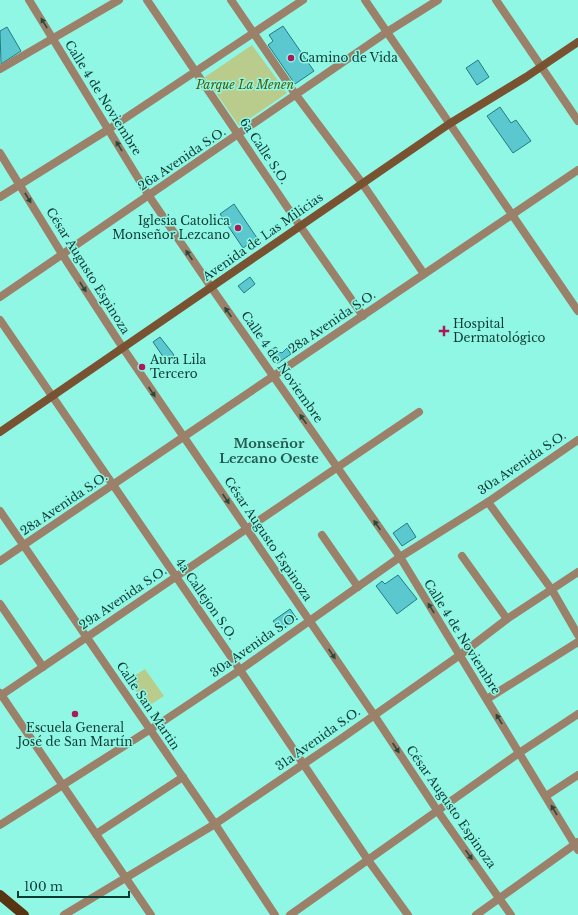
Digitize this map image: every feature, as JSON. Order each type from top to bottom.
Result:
[{"type":"main road","name":"Avenida de Las Milicias","points":[[0,432],[449,124],[578,42]]},
{"type":"main road","points":[[0,895],[24,915]]},
{"type":"street","name":"Calle 4 de Noviembre","points":[[29,0],[149,196],[400,557],[577,845]]},
{"type":"street","points":[[0,69],[119,0]]},
{"type":"street","name":"6a Calle S.O.","points":[[147,0],[300,226],[363,316]]},
{"type":"street","points":[[231,0],[296,95],[362,183],[424,274]]},
{"type":"street","points":[[0,197],[109,129],[303,0]]},
{"type":"street","points":[[365,0],[511,215],[577,308],[568,312]]},
{"type":"street","name":"26a Avenida S.O.","points":[[0,297],[387,32],[438,0]]},
{"type":"street","points":[[496,0],[578,121]]},
{"type":"street","name":"César Augusto Espinoza","points":[[0,152],[62,254],[122,348],[310,621],[437,810],[511,915]]},
{"type":"street","name":"28a Avenida S.O.","points":[[0,561],[578,170]]},
{"type":"street","name":"4a Callejon S.O.","points":[[0,320],[240,670],[368,860],[408,915]]},
{"type":"street","name":"29a Avenida S.O.","points":[[0,695],[419,412]]},
{"type":"street","name":"30a Avenida S.O.","points":[[0,825],[150,730],[240,670],[400,557],[488,502],[578,440]]},
{"type":"street","points":[[488,502],[552,590],[578,635]]},
{"type":"street","name":"Calle San Martin","points":[[0,511],[215,824],[275,915]]},
{"type":"street","points":[[322,535],[358,587]]},
{"type":"street","points":[[462,556],[507,620]]},
{"type":"street","name":"31a Avenida S.O.","points":[[64,915],[215,824],[578,572]]},
{"type":"street","points":[[0,604],[43,667]]},
{"type":"street","points":[[487,699],[578,642]]},
{"type":"street","points":[[0,695],[151,915]]},
{"type":"street","points":[[290,915],[519,752],[578,714]]},
{"type":"street","points":[[546,796],[578,775]]},
{"type":"street","points":[[96,834],[183,777]]},
{"type":"street","points":[[476,915],[577,845]]},
{"type":"green space","name":"Parque La Menen","points":[[252,45],[287,93],[239,126],[205,77]]},
{"type":"green space","points":[[145,669],[164,696],[147,707],[128,680]]},
{"type":"building","name":"Camino de Vida","points":[[283,26],[314,71],[295,84],[268,45],[273,41],[269,35]]},
{"type":"building","points":[[7,27],[21,51],[1,64],[0,31]]},
{"type":"building","points":[[478,60],[489,77],[477,85],[466,68]]},
{"type":"building","points":[[500,107],[511,123],[516,120],[531,141],[513,153],[487,116]]},
{"type":"building","points":[[234,204],[257,238],[243,248],[220,214]]},
{"type":"building","points":[[250,277],[255,284],[244,293],[238,286]]},
{"type":"building","points":[[160,337],[174,355],[166,361],[153,342]]},
{"type":"building","points":[[276,347],[279,352],[282,353],[287,348],[291,354],[278,363],[273,362],[267,351]]},
{"type":"building","points":[[407,523],[416,537],[402,546],[393,533]]},
{"type":"building","points":[[398,575],[417,599],[397,614],[376,586],[382,581],[385,584]]},
{"type":"building","points":[[290,609],[297,619],[281,631],[273,621]]},
{"type":"place","name":"Camino de Vida","points":[[291,58]]},
{"type":"place","name":"Iglesia Catolica Monseñor Lezcano","points":[[238,228]]},
{"type":"place","name":"Hospital Dermatológico","points":[[444,331]]},
{"type":"place","name":"Aura Lila Tercero","points":[[142,367]]},
{"type":"place","name":"Escuela General José de San Martín","points":[[75,714]]},
{"type":"district","name":"Monseñor Lezcano Oeste","points":[[269,450]]}]
